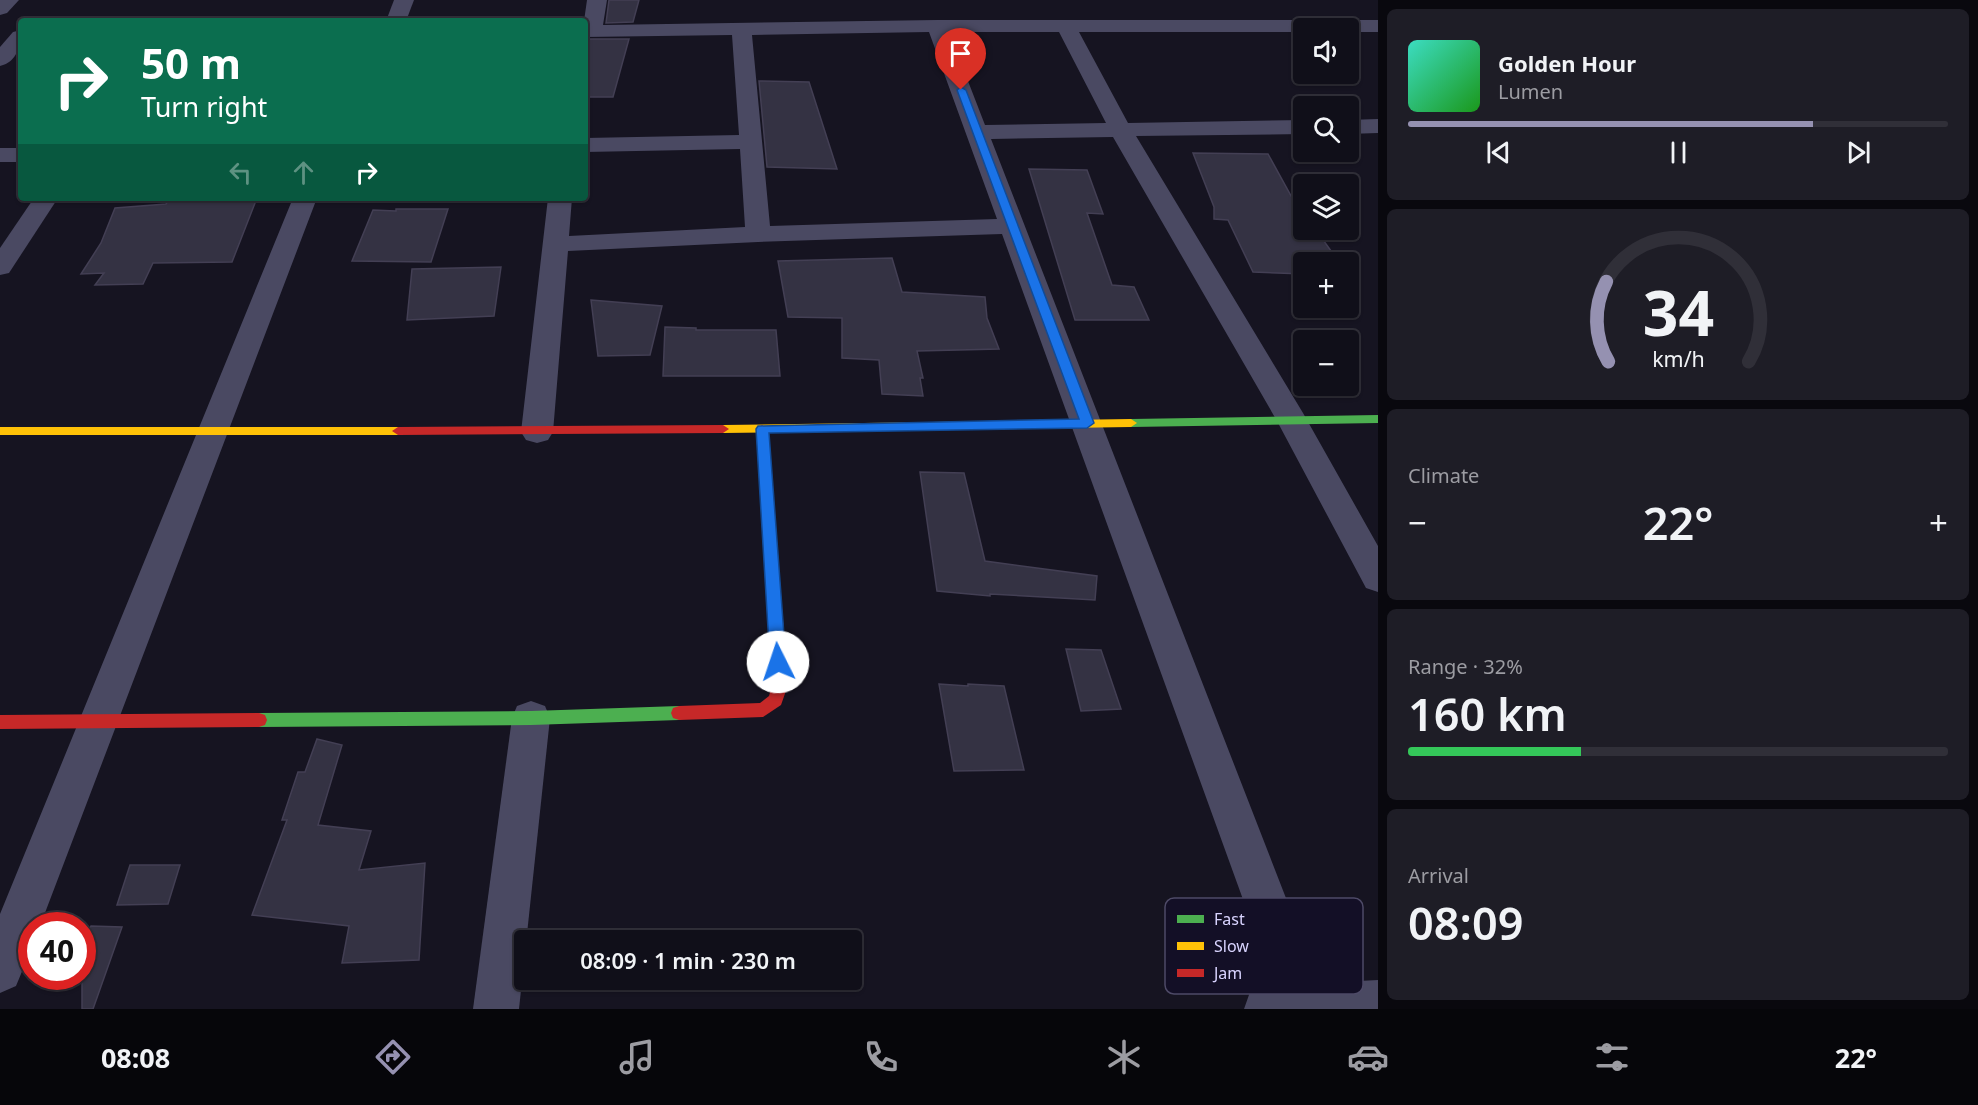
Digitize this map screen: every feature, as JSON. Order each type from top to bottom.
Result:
[{"type":"street","points":[[0,9],[9,0]]},
{"type":"street","points":[[397,18],[404,0]]},
{"type":"street","points":[[597,0],[588,31],[937,26],[994,17],[1066,26],[1378,26]]},
{"type":"street","points":[[1178,9],[1189,26]]},
{"type":"street","points":[[937,26],[1087,423],[1254,898]]},
{"type":"street","points":[[1066,26],[1120,129],[1292,421],[1378,578]]},
{"type":"street","points":[[742,30],[758,234]]},
{"type":"street","points":[[0,36],[18,36]]},
{"type":"street","points":[[0,60],[18,39]]},
{"type":"street","points":[[977,132],[1293,127]]},
{"type":"street","points":[[588,145],[751,142]]},
{"type":"street","points":[[0,155],[18,155]]},
{"type":"street","points":[[0,267],[8,243],[43,201]]},
{"type":"street","points":[[0,970],[304,201]]},
{"type":"street","points":[[537,432],[560,201]]},
{"type":"street","points":[[557,244],[758,234],[1013,226]]},
{"type":"street","points":[[0,431],[537,432],[1378,419]]},
{"type":"street","points":[[0,722],[531,718],[763,710],[775,700],[780,685],[762,429]]},
{"type":"street","points":[[496,1009],[531,718]]},
{"type":"street","points":[[1288,994],[1293,1009],[1378,1004]]},
{"type":"building","points":[[609,0],[639,0],[633,22],[606,23]]},
{"type":"building","points":[[588,39],[629,39],[613,97],[588,97]]},
{"type":"building","points":[[759,81],[809,82],[837,169],[767,167]]},
{"type":"building","points":[[1193,153],[1268,154],[1293,199],[1293,240],[1323,240],[1332,252],[1293,252],[1293,274],[1253,272],[1228,220],[1214,219],[1214,207]]},
{"type":"building","points":[[1029,169],[1087,170],[1103,214],[1087,213],[1112,285],[1134,287],[1149,320],[1075,320]]},
{"type":"building","points":[[168,201],[256,201],[232,262],[153,263],[143,284],[95,285],[104,273],[81,274],[101,243],[115,208],[166,204]]},
{"type":"building","points":[[396,209],[448,209],[431,262],[352,261],[373,210],[396,211]]},
{"type":"building","points":[[892,258],[902,292],[985,297],[987,318],[999,349],[917,351],[923,378],[920,378],[923,396],[882,394],[879,360],[842,358],[842,318],[788,317],[778,261]]},
{"type":"building","points":[[501,267],[494,316],[407,320],[412,269]]},
{"type":"building","points":[[591,300],[662,306],[650,355],[598,356]]},
{"type":"building","points":[[665,327],[696,328],[696,330],[776,330],[780,376],[663,376]]},
{"type":"building","points":[[920,472],[964,473],[985,561],[1097,576],[1095,600],[990,594],[990,596],[937,591]]},
{"type":"building","points":[[1066,649],[1101,650],[1121,709],[1081,711]]},
{"type":"building","points":[[939,684],[1004,686],[1024,770],[954,771]]},
{"type":"building","points":[[317,739],[342,745],[318,825],[371,831],[359,870],[425,863],[419,960],[342,963],[349,926],[252,915],[287,820],[282,820],[298,772],[305,772]]},
{"type":"building","points":[[130,865],[180,865],[168,904],[117,905]]},
{"type":"building","points":[[96,926],[122,927],[93,1009],[82,1009],[82,990],[96,990]]},
{"type":"traffic: fast","points":[[1131,423],[1378,419]]},
{"type":"traffic: fast","points":[[259,720],[531,718],[679,713]]},
{"type":"traffic: slow","points":[[723,429],[1131,423]]},
{"type":"traffic: slow","points":[[0,431],[398,431]]},
{"type":"traffic: jam","points":[[398,431],[723,429]]},
{"type":"traffic: jam","points":[[679,713],[763,710],[775,700],[780,685],[762,429]]},
{"type":"traffic: jam","points":[[0,722],[259,720]]},
{"type":"route","points":[[778,662],[762,429],[1087,423],[961,90]]}]
